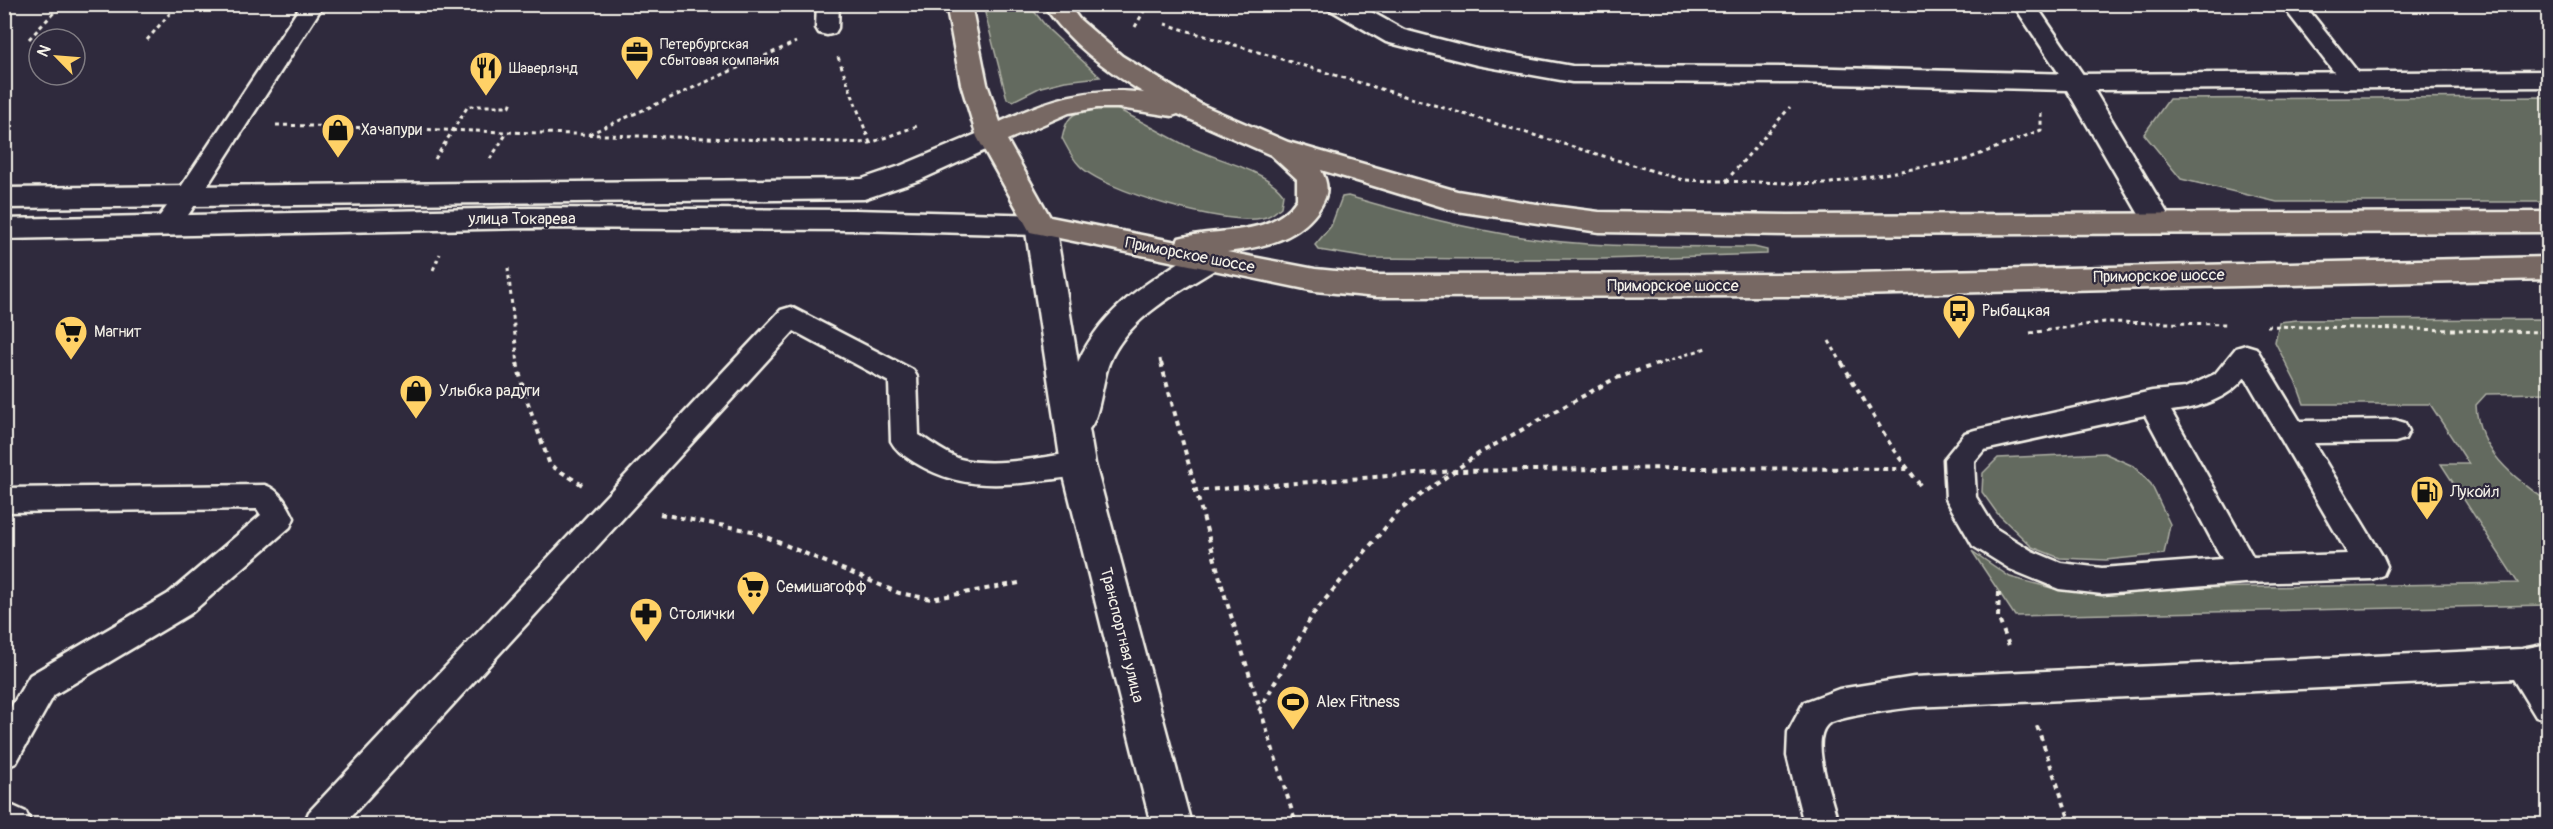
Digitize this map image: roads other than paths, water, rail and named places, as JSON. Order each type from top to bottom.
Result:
[{"type":"highway","points":[[958,4],[974,84],[991,137],[1040,225]]},
{"type":"highway","points":[[1054,4],[1070,24],[1113,62],[1192,111],[1278,148],[1456,201],[1599,222],[1788,225],[2548,222]]},
{"type":"highway","points":[[991,137],[1059,105],[1084,99],[1116,97],[1192,111]]},
{"type":"highway","points":[[1157,249],[1249,239],[1290,224],[1304,212],[1310,202],[1313,183],[1309,175],[1278,148]]},
{"type":"highway","name":"Приморское шоссе","points":[[1040,225],[1315,280],[1377,286],[1809,285],[2548,268]]},
{"type":"street","points":[[1338,4],[1395,36],[1477,57],[1572,74],[1796,75],[2076,82],[2548,80]]},
{"type":"street","points":[[2076,82],[2158,223]]},
{"type":"street","name":"улица Токарева","points":[[4,198],[864,189],[910,173],[991,137]]},
{"type":"street","name":"улица Токарева","points":[[4,229],[530,218],[854,220],[1040,225]]},
{"type":"street","name":"Транспортная улица","points":[[1040,225],[1077,454],[1171,825]]},
{"type":"street","name":"Транспортная улица","points":[[1077,454],[1083,395],[1092,366],[1111,331],[1165,286],[1208,259]]},
{"type":"lane","points":[[166,225],[188,196],[313,4]]},
{"type":"lane","points":[[827,28],[828,4]]},
{"type":"lane","points":[[2024,4],[2076,82]]},
{"type":"lane","points":[[2292,4],[2352,80]]},
{"type":"lane","points":[[321,825],[791,317],[903,377],[905,441],[959,470],[1004,472],[1077,454]]},
{"type":"lane","points":[[2246,355],[2292,432],[2372,566],[2244,570],[2102,581],[2059,576],[2021,560],[1984,537],[1961,499],[1959,459],[1976,441],[2152,402],[2189,398],[2225,382],[2246,355]]},
{"type":"lane","points":[[2152,402],[2244,570]]},
{"type":"lane","points":[[2292,432],[2395,431]]},
{"type":"lane","points":[[4,500],[265,497],[279,518],[179,604],[42,686],[4,752]]},
{"type":"lane","points":[[1821,825],[1804,756],[1805,732],[1816,713],[1839,704],[1914,692],[2536,661],[2548,706]]},
{"type":"lane","points":[[4,819],[14,825]]},
{"type":"place","name":"Петербургская сбытовая компания","points":[[637,81]]},
{"type":"place","name":"Шаверлэнд","points":[[486,97]]},
{"type":"place","name":"Хачапури","points":[[338,159]]},
{"type":"place","name":"Рыбацкая","points":[[1959,340]]},
{"type":"place","name":"Магнит","points":[[71,361]]},
{"type":"place","name":"Улыбка радуги","points":[[416,420]]},
{"type":"place","name":"Лукойл","points":[[2427,521]]},
{"type":"place","name":"Семишагофф","points":[[753,616]]},
{"type":"place","name":"Столички","points":[[646,643]]},
{"type":"place","name":"Alex Fitness","points":[[1293,731]]}]
